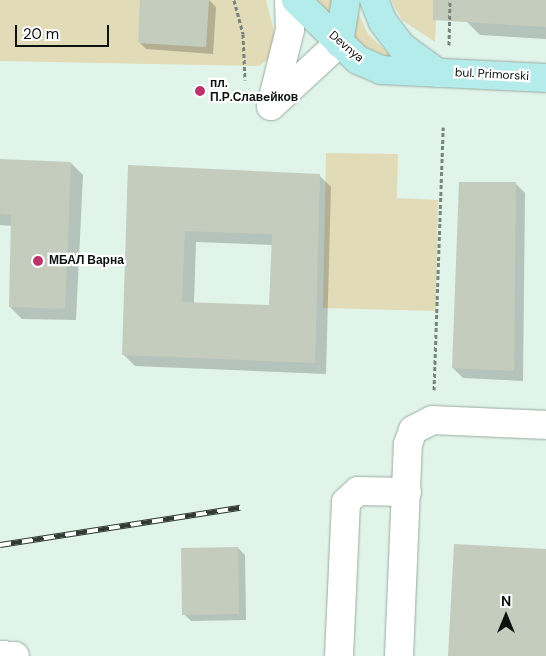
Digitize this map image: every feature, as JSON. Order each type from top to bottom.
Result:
[{"type":"main road","name":"Devnya","points":[[296,0],[358,60],[380,70],[444,73]]},
{"type":"main road","points":[[339,43],[346,0]]},
{"type":"main road","points":[[374,0],[383,22],[402,46],[444,73]]},
{"type":"main road","name":"bul. Primorski","points":[[444,73],[546,78]]},
{"type":"lane","points":[[289,0],[290,30],[272,106],[339,43]]},
{"type":"lane","points":[[399,656],[410,437],[419,425],[433,420],[546,425]]},
{"type":"lane","points":[[339,656],[346,502],[358,491],[407,492]]},
{"type":"lane","points":[[0,655],[15,656]]},
{"type":"path","points":[[234,0],[242,34],[245,88]]},
{"type":"path","points":[[444,73],[450,0]]},
{"type":"path","points":[[433,420],[443,127]]},
{"type":"shaded area","points":[[0,0],[266,0],[276,39],[270,58],[259,66],[0,61]]},
{"type":"shaded area","points":[[317,0],[334,0],[333,10],[328,13]]},
{"type":"shaded area","points":[[391,0],[437,0],[435,42],[402,20]]},
{"type":"shaded area","points":[[353,2],[368,34],[395,60],[364,46],[349,32]]},
{"type":"shaded area","points":[[326,153],[398,154],[397,198],[438,200],[436,311],[323,308]]},
{"type":"building","points":[[140,0],[209,0],[206,47],[138,43]]},
{"type":"building","points":[[433,0],[546,0],[546,27],[433,20]]},
{"type":"building","name":"МБАЛ Варна","points":[[0,159],[71,162],[65,309],[9,307],[11,215],[0,214]]},
{"type":"building","points":[[128,165],[320,174],[315,363],[122,355]],"holes":[[[185,231],[272,234],[269,305],[182,302]]]},
{"type":"building","points":[[459,182],[516,182],[514,371],[452,368]]},
{"type":"building","points":[[454,544],[546,549],[546,656],[448,656]]},
{"type":"building","points":[[238,547],[239,614],[182,615],[181,548]]},
{"type":"railway","points":[[0,545],[240,508]]},
{"type":"place","name":"пл. П.Р.Славeйков","points":[[200,91]]},
{"type":"place","name":"МБАЛ Варна","points":[[38,261]]}]
